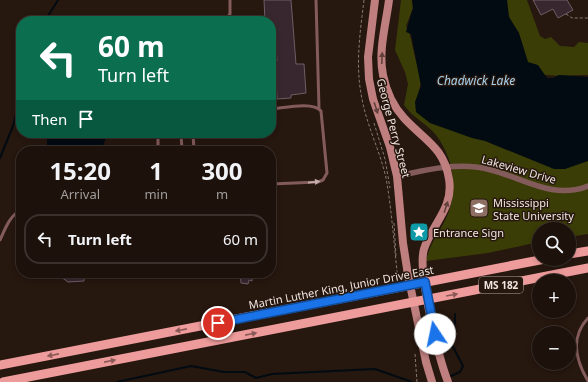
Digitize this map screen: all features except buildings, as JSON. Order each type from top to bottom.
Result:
[{"type":"main road","points":[[576,253],[588,250]]},
{"type":"main road","name":"Martin Luther King, Junior Drive East","points":[[2,364],[532,261]]},
{"type":"main road","name":"MS 182","points":[[3,382],[588,268]]},
{"type":"street","name":"George Perry Street","points":[[375,0],[368,57],[369,79],[373,98],[390,148],[397,176],[403,243],[410,285],[426,362],[432,382]]},
{"type":"street","name":"George Perry Street","points":[[389,0],[381,59],[385,84],[398,111],[433,143],[441,154],[450,182],[449,195],[444,213],[425,248],[422,262],[440,360],[448,382]]},
{"type":"street","name":"Lakeview Drive","points":[[397,176],[446,166],[483,168],[558,191],[577,190],[588,186]]},
{"type":"lane","points":[[228,16],[230,14],[230,0]]},
{"type":"lane","points":[[276,184],[318,182],[323,180],[328,172],[321,111],[319,108],[316,0]]},
{"type":"lane","points":[[276,108],[311,105],[319,108]]},
{"type":"lane","points":[[0,240],[8,223],[16,212]]},
{"type":"lane","points":[[588,318],[579,333],[576,348],[577,359],[588,381]]},
{"type":"path","points":[[364,0],[359,39],[358,76],[362,101],[377,143],[386,178],[398,280],[392,199],[388,173],[373,122]]},
{"type":"path","points":[[566,14],[572,18],[588,18]]},
{"type":"path","points":[[362,68],[363,82]]},
{"type":"path","points":[[414,354],[417,382]]},
{"type":"shaded area","points":[[401,0],[412,0],[413,8],[406,26],[410,35],[421,83],[416,101],[588,159],[588,234],[576,236],[576,222],[532,222],[532,244],[488,253],[426,261],[430,247],[443,224],[452,201],[452,171],[450,161],[442,143],[432,131],[404,105],[408,84],[405,72],[395,50]]},
{"type":"shaded area","points":[[504,0],[527,0],[540,36],[545,39],[551,37],[560,46],[574,47],[579,42],[588,43],[588,75],[545,75],[534,69],[528,62],[513,30]]},
{"type":"water","name":"Chadwick Lake","points":[[412,0],[507,0],[509,17],[519,33],[528,62],[538,65],[547,78],[553,78],[559,75],[588,77],[588,161],[565,169],[554,169],[485,141],[430,123],[416,112],[415,102],[421,86],[411,34],[406,32],[413,8]]},
{"type":"water","points":[[47,138],[106,138],[103,146],[47,146]]},
{"type":"waterway","points":[[48,16],[58,0]]},
{"type":"waterway","points":[[0,158],[16,114]]},
{"type":"waterway","points":[[451,376],[460,372],[463,366],[450,341],[455,323],[455,314]]},
{"type":"waterway","points":[[117,382],[191,366],[224,372],[245,372],[256,378],[272,374],[375,369],[412,382]]},
{"type":"place","name":"Mississippi State University","points":[[479,208]]},
{"type":"place","name":"Entrance Sign","points":[[419,232]]},
{"type":"route","points":[[218,323],[306,307],[425,282],[435,334]]}]
